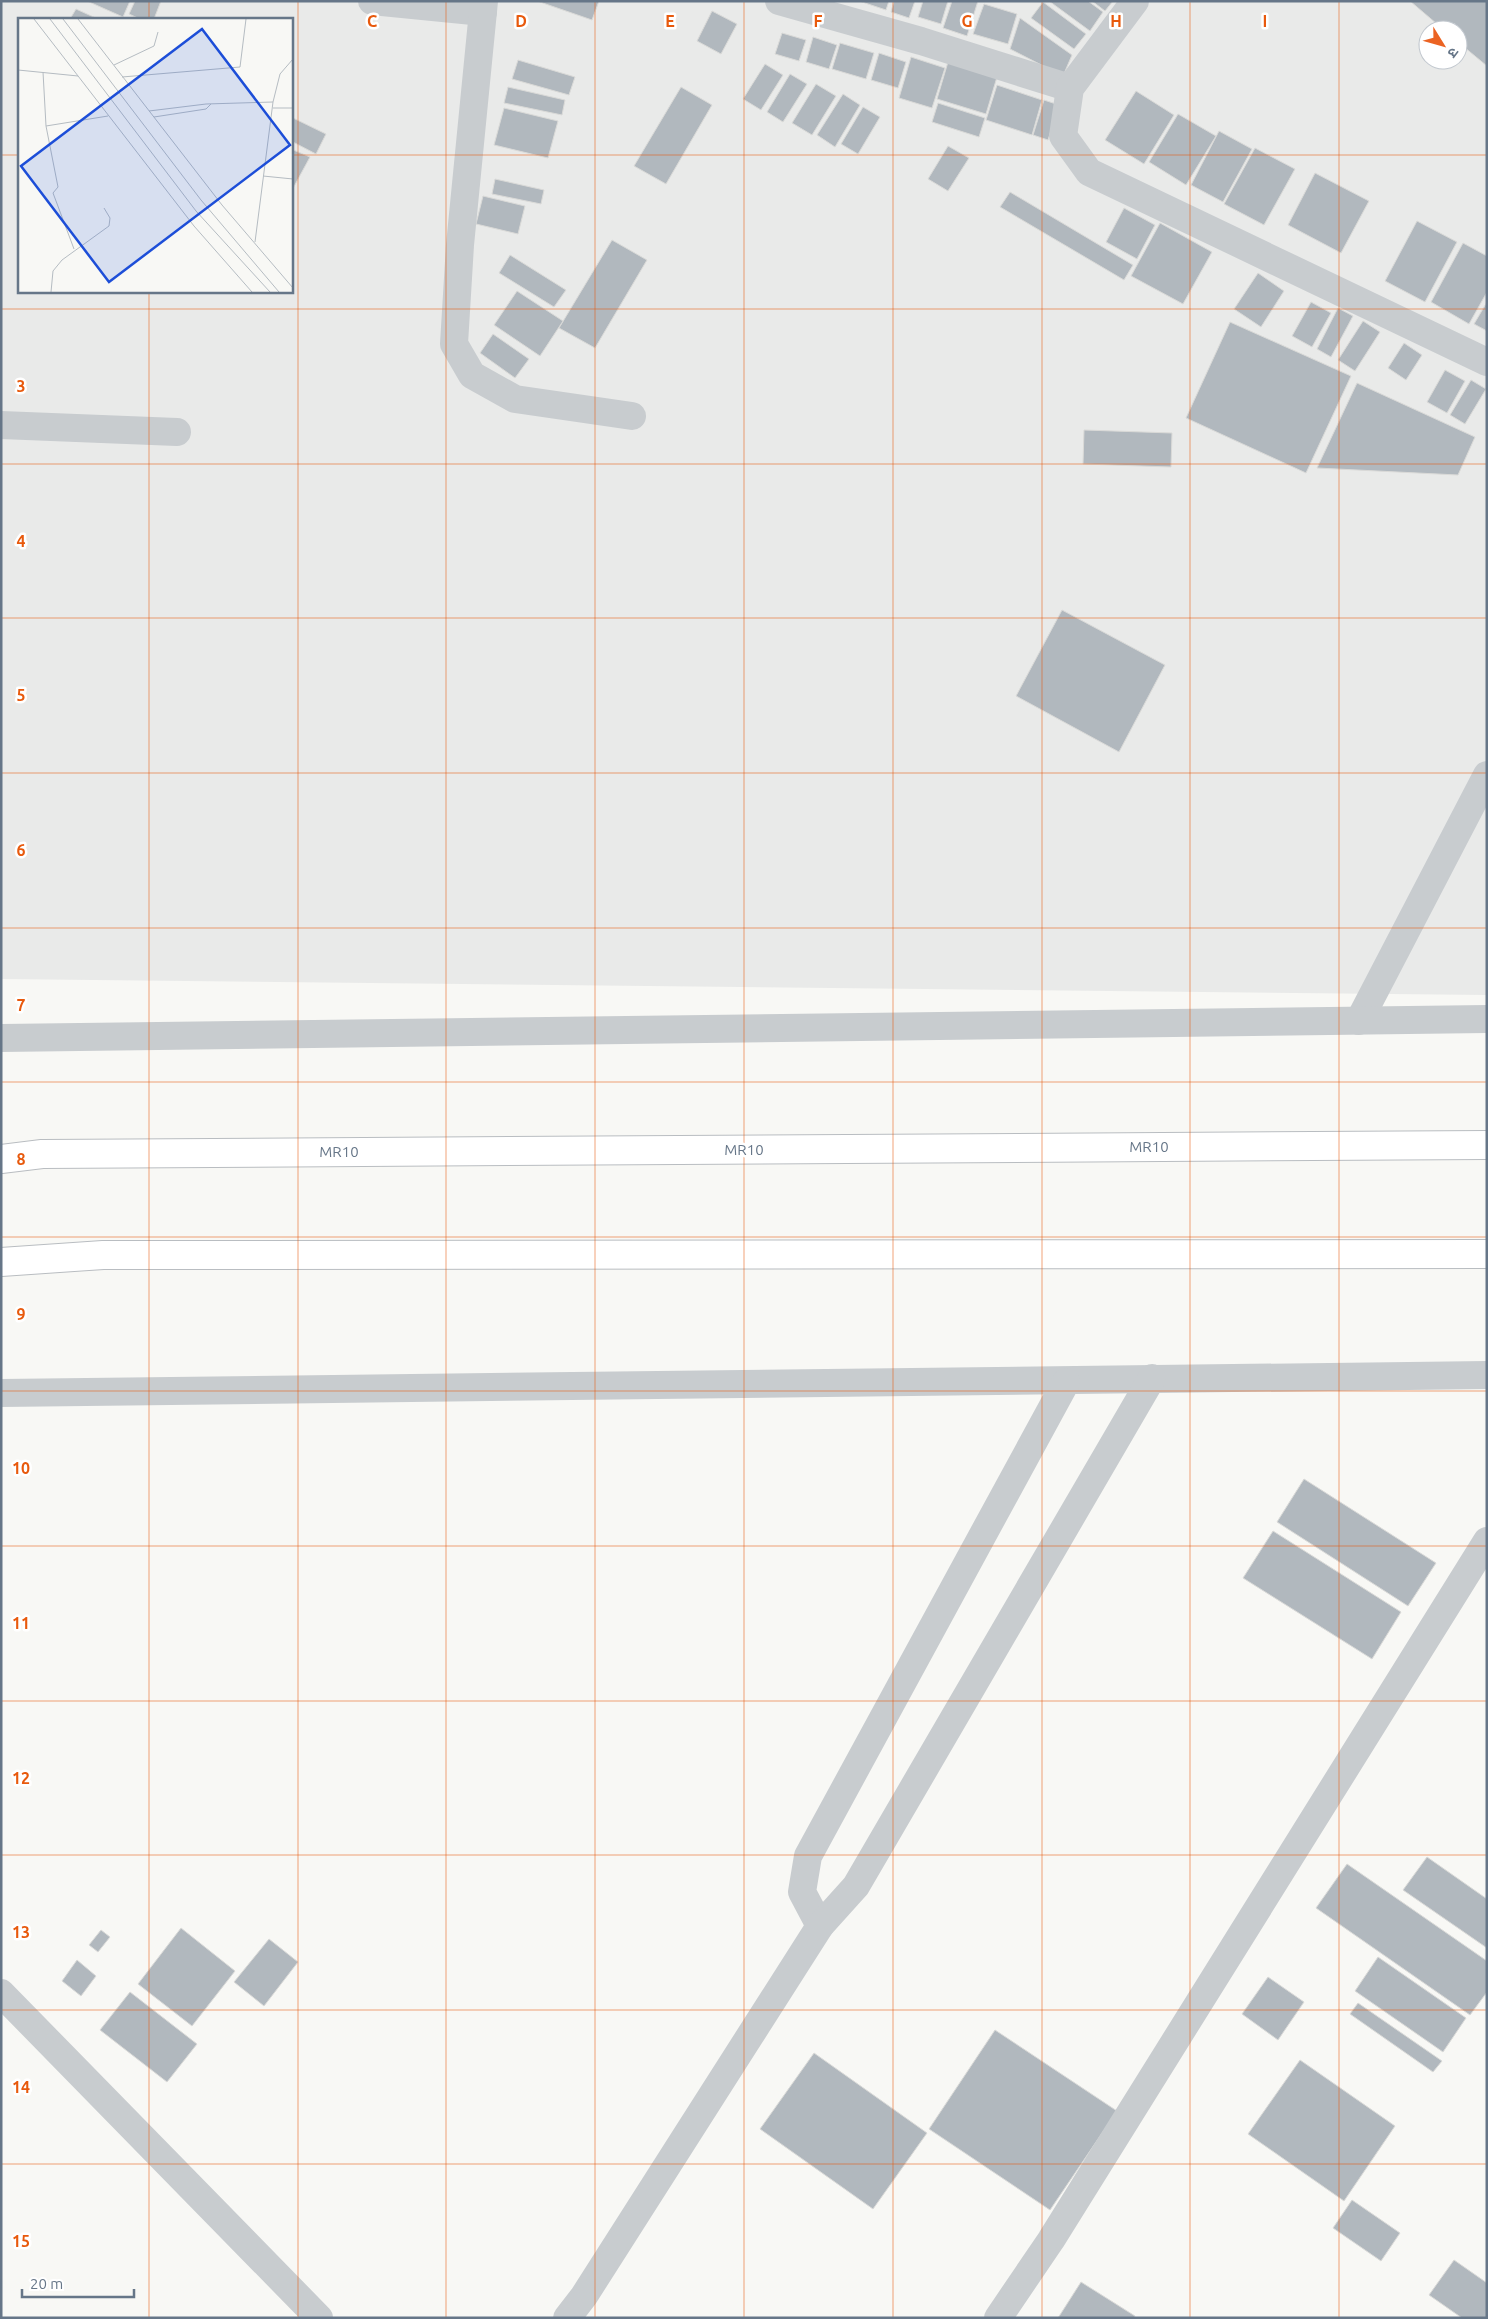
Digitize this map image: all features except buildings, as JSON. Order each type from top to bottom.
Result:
[{"type":"main road","name":"MR10","points":[[1,1159],[42,1154],[1487,1145]]},
{"type":"main road","points":[[1,1262],[103,1255],[1487,1254]]},
{"type":"street","points":[[372,1],[484,6],[460,246],[454,344],[472,374],[515,399],[632,416]]},
{"type":"street","points":[[779,1],[921,41],[1070,88]]},
{"type":"street","points":[[1135,1],[1070,88],[1063,136],[1088,172],[1487,362]]},
{"type":"street","points":[[1,425],[177,432]]},
{"type":"street","points":[[1360,1021],[1487,775]]},
{"type":"street","points":[[1,1038],[1487,1019]]},
{"type":"street","points":[[1,1393],[1066,1382],[1152,1378],[1487,1375]]},
{"type":"street","points":[[567,2318],[584,2296],[820,1926],[856,1886],[1152,1378]]},
{"type":"street","points":[[820,1926],[802,1892],[808,1856],[1066,1382]]},
{"type":"street","points":[[998,2318],[1050,2240],[1487,1541]]},
{"type":"street","points":[[1,1993],[319,2318]]},
{"type":"shaded area","points":[[1,1],[1487,1],[1487,995],[1,979]]}]
